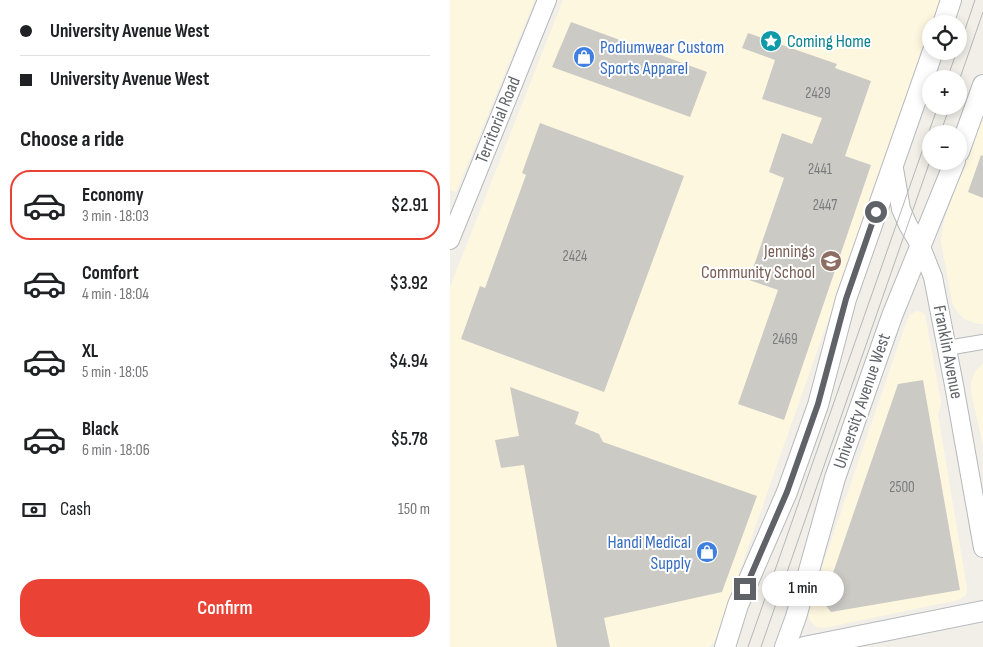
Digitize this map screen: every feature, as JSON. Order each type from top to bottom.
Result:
[{"type":"main road","points":[[946,15],[951,0]]},
{"type":"main road","points":[[724,647],[738,605],[787,492],[812,422],[846,299],[930,60]]},
{"type":"main road","points":[[967,130],[983,85]]},
{"type":"main road","name":"University Avenue West","points":[[785,647],[796,617],[835,478],[892,316],[951,170]]},
{"type":"main road","points":[[804,647],[983,611]]},
{"type":"street","name":"Territorial Road","points":[[450,240],[547,0]]},
{"type":"street","name":"Franklin Avenue","points":[[893,163],[901,209],[921,247],[933,277],[983,548]]},
{"type":"street","points":[[947,348],[983,342]]},
{"type":"shaded area","points":[[450,0],[535,0],[456,192],[450,190]]},
{"type":"shaded area","points":[[563,0],[941,0],[936,15],[922,15],[922,54],[715,641],[709,647],[450,647],[450,287]]},
{"type":"shaded area","points":[[983,111],[983,324],[974,323],[963,318],[953,306],[941,242],[943,224],[962,170],[967,170],[967,156]]},
{"type":"shaded area","points":[[916,311],[922,312],[925,315],[941,402],[938,415],[967,589],[966,595],[958,600],[824,628],[816,627],[809,619],[808,608],[906,323],[910,315]]},
{"type":"shaded area","points":[[983,363],[983,446],[971,392],[971,382],[975,372]]},
{"type":"building","points":[[571,22],[707,72],[690,117],[552,67]]},
{"type":"building","points":[[748,33],[837,64],[835,68],[871,81],[845,156],[871,165],[784,420],[738,404],[778,290],[749,280],[784,178],[769,172],[782,133],[812,144],[822,118],[762,99],[775,60],[742,48]]},
{"type":"building","points":[[540,123],[684,176],[604,392],[461,339],[480,286],[485,288],[526,175],[522,173]]},
{"type":"building","points":[[981,155],[983,156],[983,198],[968,192]]},
{"type":"building","points":[[923,380],[960,590],[831,612],[823,602],[898,384]]},
{"type":"building","points":[[510,387],[579,412],[575,424],[599,434],[603,442],[757,496],[722,592],[604,618],[610,647],[557,647],[524,465],[501,468],[495,440],[519,436]]},
{"type":"tram line","points":[[967,24],[975,0]]},
{"type":"tram line","points":[[963,70],[983,12]]},
{"type":"tram line","points":[[950,70],[954,60]]},
{"type":"tram line","points":[[748,647],[935,115]]},
{"type":"tram line","points":[[943,125],[947,115]]},
{"type":"tram line","points":[[761,647],[927,170]]},
{"type":"place","name":"Coming Home","points":[[771,41]]},
{"type":"place","name":"Podiumwear Custom Sports Apparel","points":[[584,57]]},
{"type":"place","name":"Jennings Community School","points":[[831,261]]},
{"type":"place","name":"Handi Medical Supply","points":[[707,552]]},
{"type":"route","points":[[745,589],[787,492],[818,404],[846,299],[876,212]]}]
